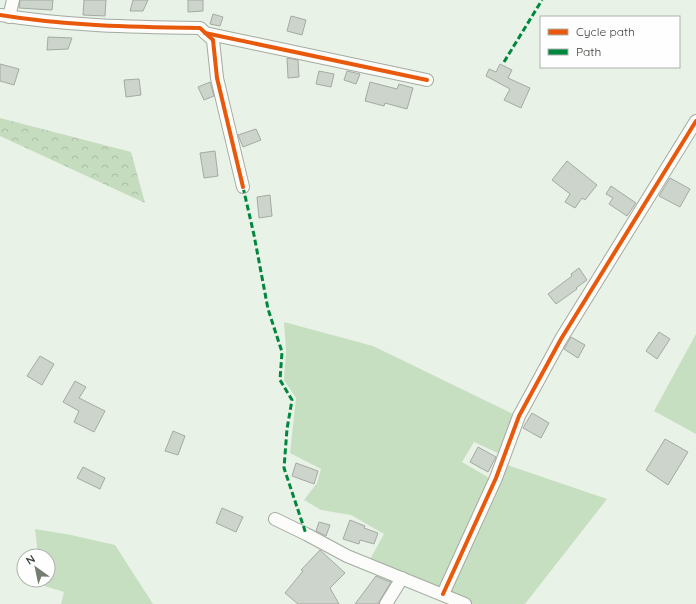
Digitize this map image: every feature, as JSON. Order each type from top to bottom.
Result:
[{"type":"street","points":[[13,0],[5,16],[33,20],[108,26],[200,28],[213,40],[217,78],[243,187]]},
{"type":"street","points":[[205,33],[427,80]]},
{"type":"street","points":[[443,594],[496,478],[519,416],[560,339],[696,121]]},
{"type":"street","points":[[275,519],[347,556],[466,604]]},
{"type":"street","points":[[386,604],[402,578]]},
{"type":"green space","points":[[0,118],[131,152],[145,203],[0,136]]},
{"type":"green space","points":[[284,322],[373,346],[513,414],[502,455],[474,442],[462,462],[491,479],[442,592],[369,561],[384,534],[351,515],[321,510],[304,500],[317,483],[321,469],[290,453],[296,398],[284,380],[286,351]]},
{"type":"green space","points":[[696,334],[696,434],[654,411]]},
{"type":"green space","points":[[504,464],[607,499],[525,604],[473,604],[446,593]]},
{"type":"green space","points":[[35,529],[115,545],[153,604],[61,604],[64,592],[51,588],[56,588],[56,548],[37,548]]},
{"type":"building","points":[[20,0],[53,0],[52,10],[19,8]]},
{"type":"building","points":[[84,0],[106,0],[105,16],[83,15]]},
{"type":"building","points":[[133,0],[148,0],[143,11],[130,11]]},
{"type":"building","points":[[188,0],[203,0],[203,11],[188,12]]},
{"type":"building","points":[[213,14],[223,17],[220,26],[210,24]]},
{"type":"building","points":[[291,16],[306,20],[302,35],[287,31]]},
{"type":"building","points":[[48,37],[72,38],[68,49],[47,50]]},
{"type":"building","points":[[287,58],[298,60],[299,77],[288,78]]},
{"type":"building","points":[[0,64],[19,69],[14,85],[0,81]]},
{"type":"building","points":[[500,64],[512,70],[508,78],[530,88],[521,108],[504,100],[510,89],[486,76],[489,69],[496,72]]},
{"type":"building","points":[[319,71],[334,74],[331,87],[316,84]]},
{"type":"building","points":[[347,71],[360,74],[356,84],[344,80]]},
{"type":"building","points":[[139,79],[141,95],[126,97],[124,80]]},
{"type":"building","points":[[210,82],[214,96],[204,100],[198,87]]},
{"type":"building","points":[[370,82],[397,89],[399,84],[413,88],[407,109],[385,103],[384,106],[365,101]]},
{"type":"building","points":[[256,129],[261,140],[243,147],[238,135]]},
{"type":"building","points":[[215,151],[218,176],[204,178],[200,153]]},
{"type":"building","points":[[567,161],[597,185],[585,200],[582,198],[575,208],[565,202],[570,194],[552,180]]},
{"type":"building","points":[[670,178],[690,189],[680,207],[659,196]]},
{"type":"building","points":[[611,186],[636,203],[627,216],[609,204],[613,198],[606,194]]},
{"type":"building","points":[[270,195],[272,216],[259,218],[257,197]]},
{"type":"building","points":[[579,268],[587,280],[556,304],[548,294],[572,276],[571,274]]},
{"type":"building","points":[[659,332],[670,339],[657,359],[646,351]]},
{"type":"building","points":[[571,337],[585,345],[578,358],[564,349]]},
{"type":"building","points":[[40,356],[54,364],[42,385],[27,376]]},
{"type":"building","points":[[75,381],[86,387],[79,398],[105,411],[94,432],[74,422],[79,411],[63,402]]},
{"type":"building","points":[[532,413],[549,423],[541,438],[523,428]]},
{"type":"building","points":[[173,431],[185,436],[178,455],[165,451]]},
{"type":"building","points":[[665,439],[688,452],[668,485],[646,470]]},
{"type":"building","points":[[478,447],[496,457],[488,472],[470,462]]},
{"type":"building","points":[[296,463],[318,471],[314,484],[292,476]]},
{"type":"building","points":[[83,467],[105,478],[100,489],[77,478]]},
{"type":"building","points":[[222,508],[243,517],[236,532],[216,523]]},
{"type":"building","points":[[350,520],[365,526],[364,528],[378,533],[374,544],[360,540],[359,544],[343,539]]},
{"type":"building","points":[[319,522],[330,525],[326,536],[316,531]]},
{"type":"building","points":[[320,550],[345,573],[330,588],[339,604],[298,604],[285,593],[303,571],[301,570]]},
{"type":"building","points":[[376,576],[391,582],[378,604],[355,604]]},
{"type":"marked path","points":[[504,62],[542,0]]},
{"type":"marked path","points":[[243,187],[268,309],[282,352],[280,380],[292,400],[287,429],[284,468],[306,534]]},
{"type":"cycle path","points":[[0,15],[75,24],[200,28],[213,40],[217,78],[243,187]]},
{"type":"cycle path","points":[[205,33],[427,80]]},
{"type":"cycle path","points":[[443,594],[496,478],[519,416],[561,339],[696,121]]}]
